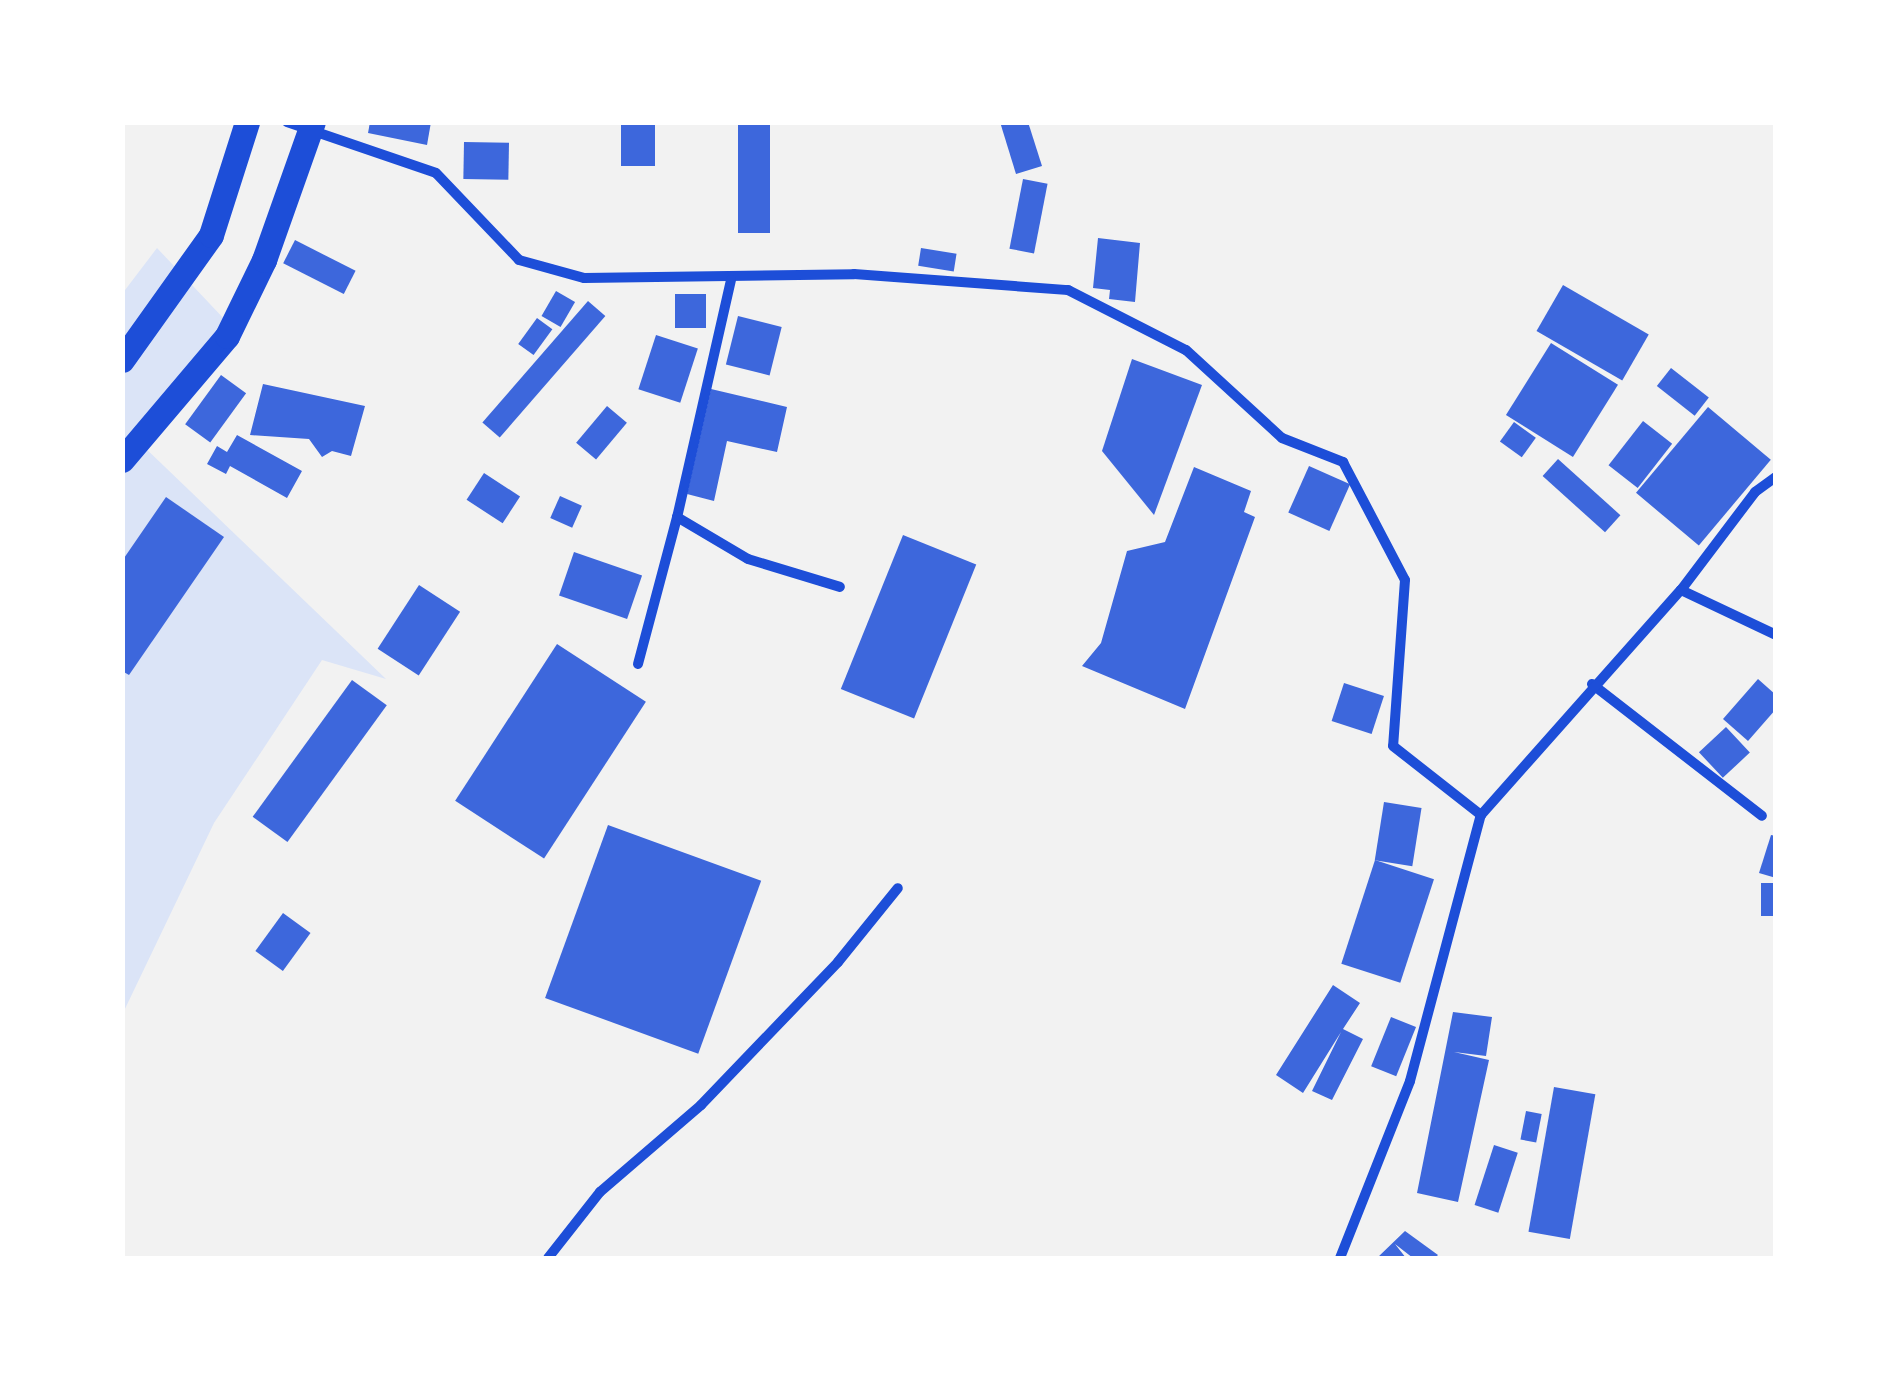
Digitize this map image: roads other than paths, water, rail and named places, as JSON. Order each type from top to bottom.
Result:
[{"type":"highway","points":[[122,360],[211,234],[247,122]]},
{"type":"highway","points":[[122,460],[226,336],[264,260],[312,129]]},
{"type":"street","points":[[287,122],[436,173],[519,260],[584,278],[731,280],[854,274],[1068,290],[1186,350],[1282,438],[1343,462],[1405,580],[1393,746],[1481,816]]},
{"type":"street","points":[[638,664],[677,517],[731,280]]},
{"type":"street","points":[[1340,1258],[1410,1081],[1481,816],[1592,684],[1680,590],[1755,492],[1776,476]]},
{"type":"street","points":[[677,517],[748,558],[840,587]]},
{"type":"street","points":[[1680,590],[1776,635]]},
{"type":"street","points":[[1592,684],[1762,816]]},
{"type":"street","points":[[548,1258],[600,1192],[701,1104],[838,962],[898,888]]}]
